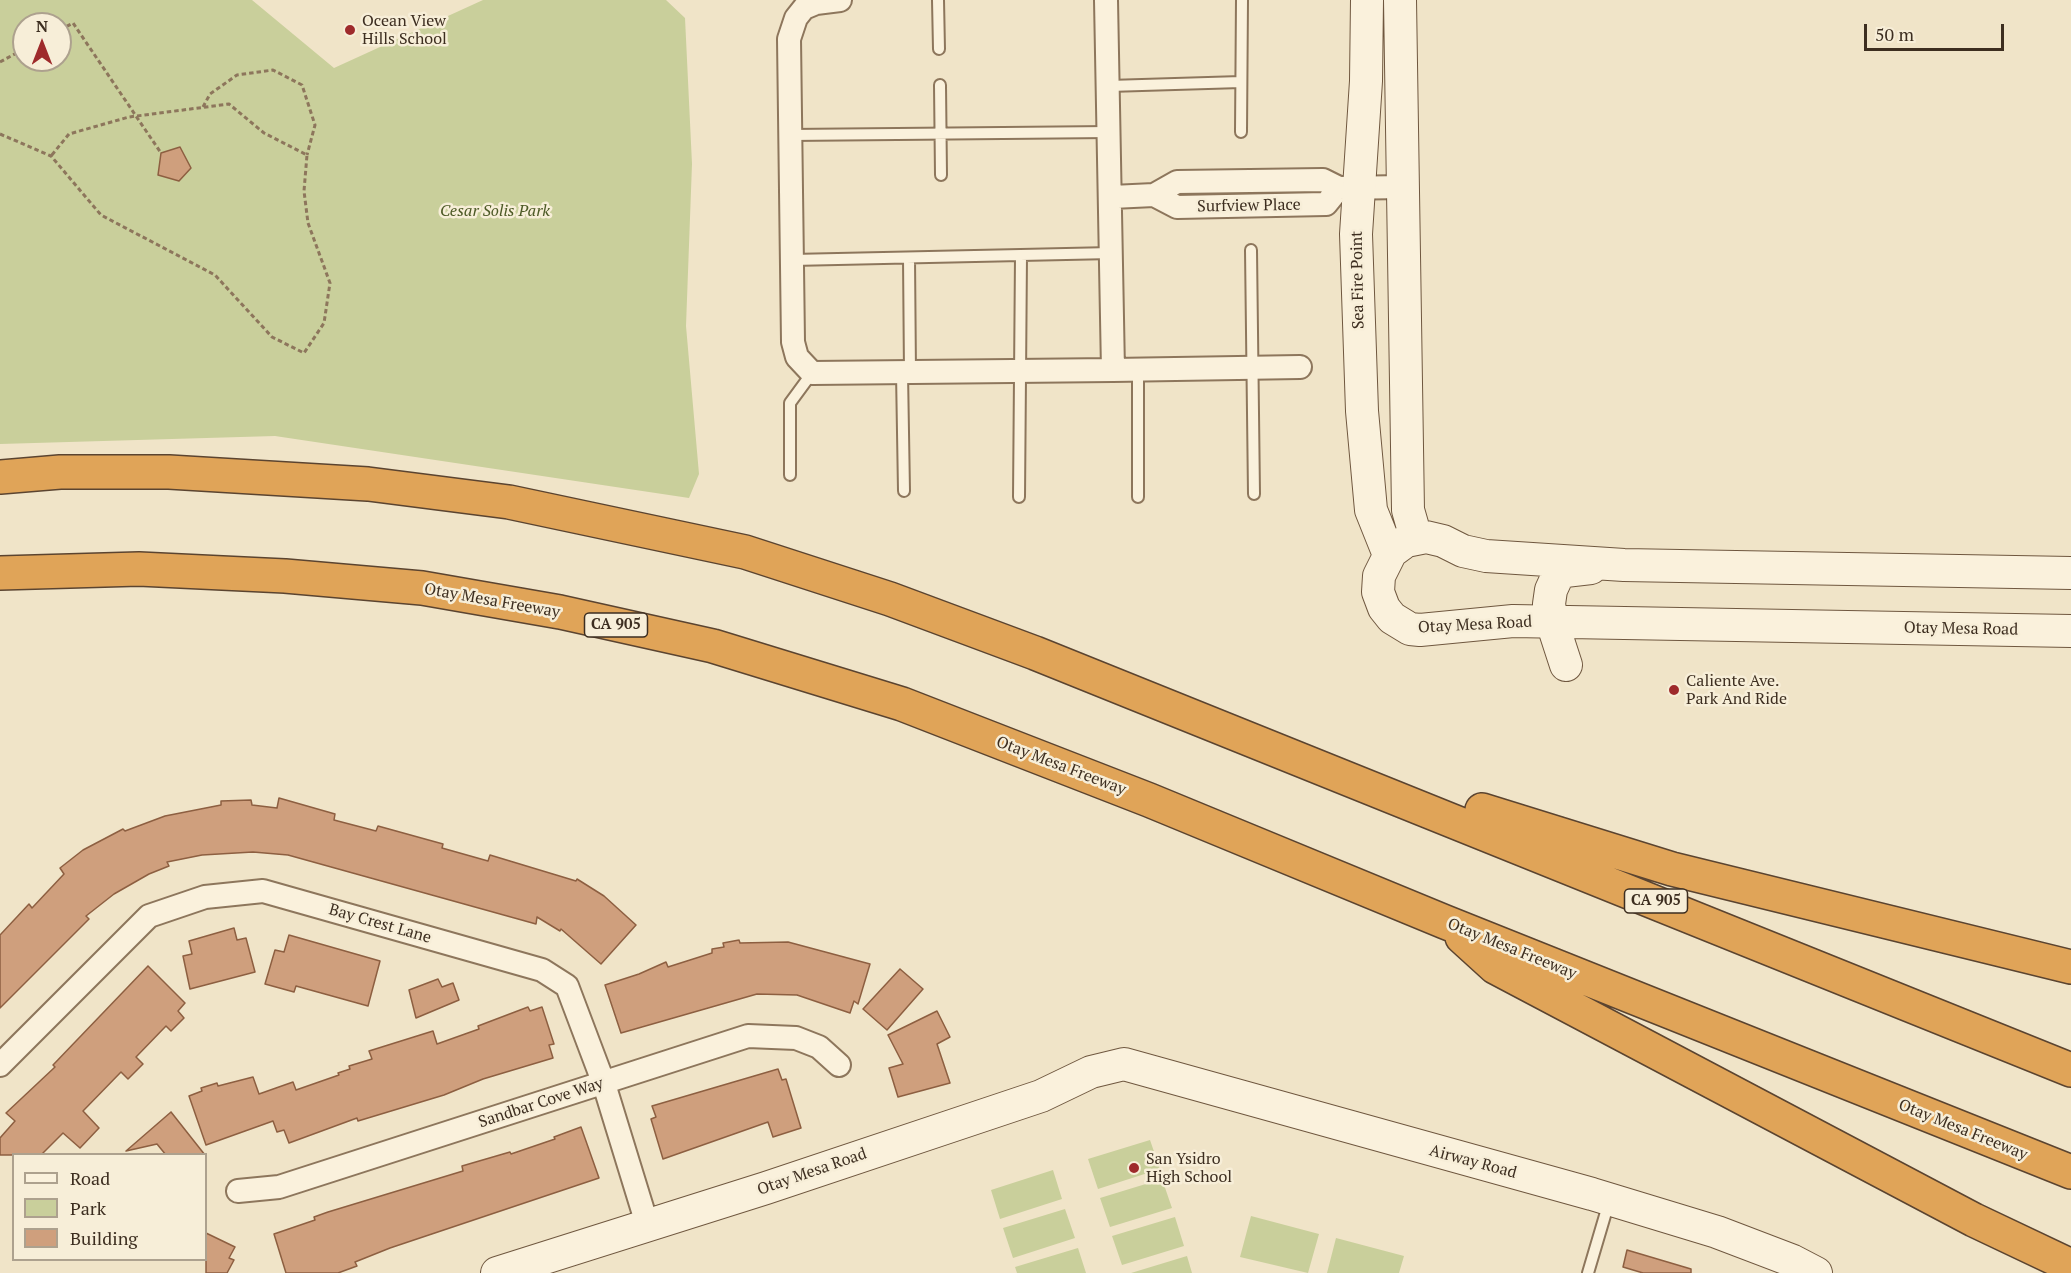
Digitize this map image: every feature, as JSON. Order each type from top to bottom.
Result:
[{"type":"highway","name":"CA 905","points":[[0,477],[60,472],[169,472],[368,484],[509,502],[618,523],[745,552],[890,599],[1240,734],[2071,1070]]},
{"type":"highway","name":"Otay Mesa Freeway","points":[[0,573],[139,569],[285,576],[422,588],[560,612],[713,646],[902,704],[1149,800],[1445,922],[2071,1172]]},
{"type":"highway","points":[[1240,734],[1672,869],[2071,967]]},
{"type":"highway","points":[[1445,922],[1496,967],[1974,1220],[2071,1266]]},
{"type":"street","points":[[840,0],[804,4],[796,18],[789,39],[793,342],[797,357],[812,373],[1300,367]]},
{"type":"street","points":[[1106,0],[1112,197],[1113,370]]},
{"type":"street","name":"Sea Fire Point","points":[[1367,0],[1366,81],[1349,188],[1356,234],[1366,475],[1371,510],[1389,555]]},
{"type":"street","points":[[1400,0],[1407,510],[1416,538]]},
{"type":"street","name":"Surfview Place","points":[[1112,197],[1154,195],[1177,182],[1323,180],[1349,188],[1403,187]]},
{"type":"street","points":[[1389,555],[1397,546],[1416,538],[1433,538],[1463,551],[1486,556],[1624,565],[2071,573]]},
{"type":"street","name":"Otay Mesa Road","points":[[1389,555],[1378,576],[1378,592],[1383,608],[1392,618],[1410,629],[1441,630],[1513,621],[2071,631]]},
{"type":"street","points":[[1592,623],[1573,645],[1566,665],[1552,622],[1550,604],[1557,577],[1565,571],[1624,565]]},
{"type":"street","name":"Bay Crest Lane","points":[[0,1065],[149,916],[205,897],[263,891],[542,970],[567,986],[604,1084],[647,1224]]},
{"type":"street","name":"Sandbar Cove Way","points":[[238,1191],[279,1187],[748,1036],[796,1038],[819,1047],[839,1065]]},
{"type":"street","name":"Otay Mesa Road","points":[[497,1273],[766,1188],[1041,1096],[1091,1072],[1124,1064]]},
{"type":"street","name":"Airway Road","points":[[1124,1064],[1610,1199],[1717,1232],[1814,1272]]},
{"type":"lane","points":[[938,0],[939,49]]},
{"type":"lane","points":[[1241,132],[1242,0]]},
{"type":"lane","points":[[1109,86],[1241,82]]},
{"type":"lane","points":[[940,85],[941,175]]},
{"type":"lane","points":[[790,135],[1110,132]]},
{"type":"lane","points":[[1251,250],[1254,494]]},
{"type":"lane","points":[[792,260],[1112,253]]},
{"type":"lane","points":[[1019,497],[1021,256]]},
{"type":"lane","points":[[904,491],[909,258]]},
{"type":"lane","points":[[1138,369],[1138,497]]},
{"type":"lane","points":[[790,475],[790,403],[812,373]]},
{"type":"lane","points":[[1588,1273],[1610,1199]]},
{"type":"path","points":[[72,24],[161,153]]},
{"type":"path","points":[[0,134],[51,156],[100,215],[215,275],[272,337],[304,353],[324,323],[330,283],[308,223],[304,191],[307,155],[315,125],[302,85],[273,70],[237,75],[210,94],[203,107]]},
{"type":"path","points":[[51,156],[69,134],[136,116],[229,104],[264,133],[307,155]]},
{"type":"green space","name":"Cesar Solis Park","points":[[0,0],[252,0],[334,68],[483,0],[666,0],[685,18],[692,164],[686,326],[699,474],[689,498],[275,436],[0,444]]},
{"type":"green space","points":[[1150,1140],[1160,1169],[1098,1189],[1088,1159]]},
{"type":"green space","points":[[1053,1170],[1062,1199],[1000,1219],[991,1190]]},
{"type":"green space","points":[[1162,1179],[1172,1208],[1110,1227],[1100,1198]]},
{"type":"green space","points":[[1065,1209],[1075,1238],[1013,1258],[1003,1228]]},
{"type":"green space","points":[[1251,1216],[1319,1234],[1308,1273],[1240,1257]]},
{"type":"green space","points":[[1175,1217],[1184,1246],[1122,1265],[1112,1236]]},
{"type":"green space","points":[[1336,1238],[1404,1256],[1399,1273],[1327,1273]]},
{"type":"green space","points":[[1078,1248],[1086,1273],[1017,1273],[1015,1267]]},
{"type":"green space","points":[[1187,1256],[1192,1273],[1131,1273]]},
{"type":"building","points":[[180,147],[191,168],[179,181],[158,175],[161,153]]},
{"type":"building","points":[[279,798],[335,814],[334,820],[376,831],[378,826],[443,844],[442,848],[488,861],[490,855],[576,881],[577,879],[604,896],[636,925],[601,964],[561,929],[560,931],[537,917],[536,924],[288,855],[253,852],[202,855],[167,862],[169,866],[149,874],[114,894],[86,916],[89,919],[0,1008],[0,935],[29,904],[32,908],[64,874],[60,868],[83,850],[123,829],[125,831],[165,816],[221,805],[221,801],[251,800],[252,805],[277,808]]},
{"type":"building","points":[[234,928],[237,940],[246,938],[255,972],[190,989],[183,956],[192,954],[189,941]]},
{"type":"building","points":[[289,935],[380,961],[368,1006],[296,986],[294,992],[265,984],[275,950],[284,952]]},
{"type":"building","points":[[739,940],[740,943],[788,942],[870,964],[858,1004],[854,1001],[850,1013],[797,995],[757,994],[621,1033],[605,985],[666,962],[668,967],[712,953],[712,949],[724,947],[723,943]]},
{"type":"building","points":[[148,966],[185,1003],[178,1011],[184,1018],[171,1031],[166,1026],[136,1057],[143,1064],[128,1079],[121,1072],[83,1111],[99,1128],[80,1148],[63,1133],[43,1153],[0,1155],[0,1138],[15,1121],[6,1113],[55,1067],[53,1065]]},
{"type":"building","points":[[900,969],[923,989],[887,1030],[863,1009]]},
{"type":"building","points":[[438,979],[442,987],[453,983],[459,1000],[416,1018],[409,990]]},
{"type":"building","points":[[528,1007],[530,1011],[542,1007],[554,1044],[549,1045],[553,1058],[483,1079],[444,1095],[358,1121],[357,1118],[289,1143],[284,1130],[277,1132],[273,1121],[206,1145],[189,1096],[202,1091],[201,1088],[217,1083],[218,1086],[253,1077],[259,1094],[293,1082],[296,1090],[339,1075],[338,1073],[350,1069],[349,1066],[372,1059],[369,1051],[433,1031],[437,1044],[479,1029],[478,1026]]},
{"type":"building","points":[[937,1011],[950,1037],[937,1044],[950,1083],[898,1097],[889,1068],[903,1064],[888,1035]]},
{"type":"building","points":[[778,1069],[782,1080],[786,1079],[801,1128],[773,1137],[768,1122],[663,1159],[651,1119],[656,1117],[652,1106]]},
{"type":"building","points":[[171,1112],[203,1153],[164,1153],[157,1144],[126,1151]]},
{"type":"building","points":[[581,1127],[599,1178],[390,1248],[355,1262],[357,1266],[338,1273],[286,1273],[274,1234],[315,1220],[314,1217],[328,1212],[463,1171],[462,1166],[510,1152],[511,1154],[555,1139],[554,1137]]},
{"type":"building","points":[[207,1233],[235,1247],[229,1258],[234,1260],[227,1273],[206,1273]]},
{"type":"building","points":[[1627,1250],[1691,1269],[1691,1273],[1643,1273],[1623,1267]]},
{"type":"place","name":"Ocean View Hills School","points":[[350,30]]},
{"type":"place","name":"Caliente Ave. Park And Ride","points":[[1674,690]]},
{"type":"place","name":"San Ysidro High School","points":[[1134,1168]]}]
